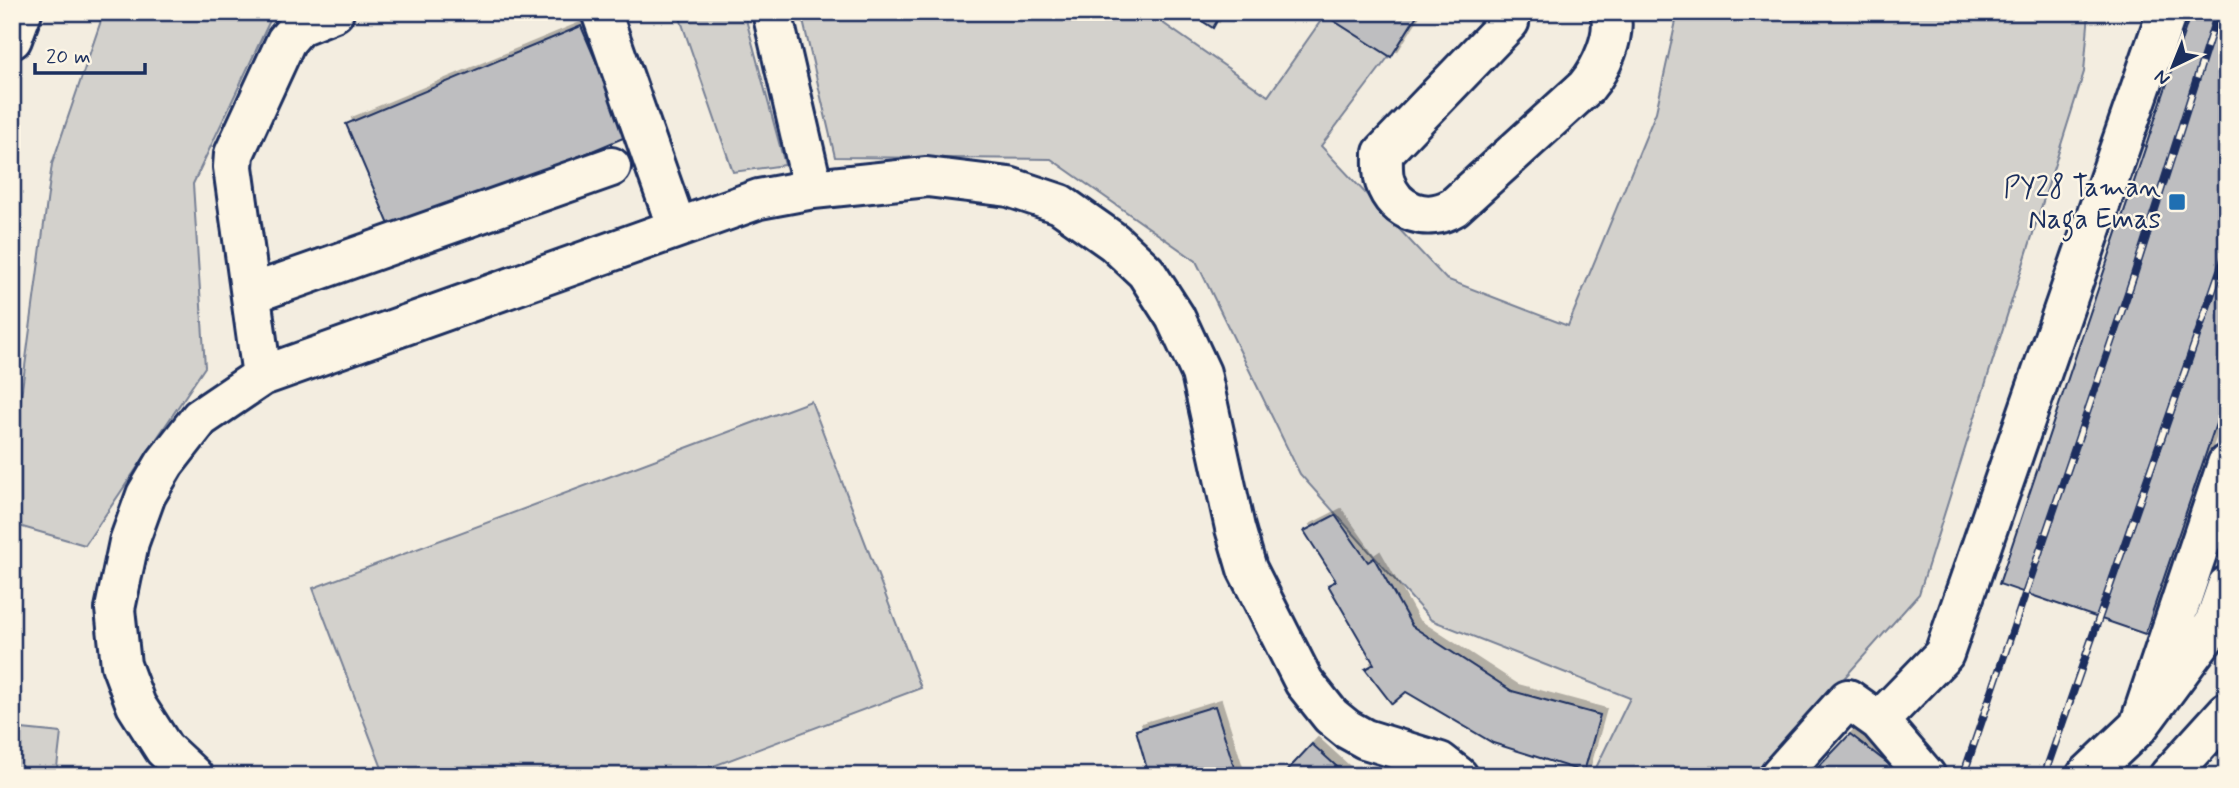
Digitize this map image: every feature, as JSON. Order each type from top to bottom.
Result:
[{"type":"main road","points":[[12,39],[22,12]]},
{"type":"main road","points":[[262,376],[233,167],[234,155],[286,41],[299,26],[334,12]]},
{"type":"main road","points":[[601,12],[677,228]]},
{"type":"main road","points":[[772,12],[813,189]]},
{"type":"main road","points":[[1511,16],[1383,153],[1385,185],[1413,214],[1442,214],[1454,207],[1586,87],[1596,74],[1610,39],[1613,27],[1610,12]]},
{"type":"main road","points":[[1879,721],[1944,654],[2167,12]]},
{"type":"main road","points":[[251,294],[611,167]]},
{"type":"main road","points":[[193,776],[160,762],[121,665],[115,609],[129,542],[146,495],[165,463],[200,418],[262,376],[759,199],[813,189],[927,177],[1009,187],[1060,204],[1114,243],[1146,272],[1175,317],[1201,373],[1234,528],[1247,569],[1304,682],[1331,716],[1347,729],[1365,739],[1440,762],[1458,776]]},
{"type":"main road","points":[[2139,726],[2227,464]]},
{"type":"main road","points":[[2086,776],[2139,726],[2213,626],[2227,586]]},
{"type":"main road","points":[[1779,776],[1848,699],[1879,721],[1926,776]]},
{"type":"main road","points":[[2169,776],[2226,715]]},
{"type":"shaded area","points":[[104,12],[274,12],[193,184],[205,367],[85,545],[12,524],[12,464],[52,164]]},
{"type":"shaded area","points":[[678,12],[744,12],[785,165],[733,172]]},
{"type":"shaded area","points":[[801,12],[1147,12],[1268,96],[1327,12],[1399,43],[1321,146],[1446,279],[1568,326],[1656,112],[1678,12],[2089,12],[2084,72],[1919,594],[1757,776],[1592,776],[1630,698],[1431,620],[1300,474],[1196,261],[1051,159],[835,157]]},
{"type":"shaded area","points":[[811,401],[921,688],[687,776],[385,776],[313,588]]},
{"type":"shaded area","points":[[12,728],[61,733],[56,776],[12,776]]},
{"type":"building","points":[[1188,12],[1222,12],[1213,28]]},
{"type":"building","points":[[1320,12],[1419,12],[1391,57]]},
{"type":"building","name":"PY28 Taman Naga Emas","points":[[2191,12],[2227,12],[2227,391],[2145,634],[1999,584]]},
{"type":"building","points":[[581,26],[628,136],[393,234],[346,124]]},
{"type":"building","points":[[1335,515],[1368,562],[1374,558],[1412,626],[1512,691],[1600,715],[1584,772],[1493,743],[1406,692],[1392,704],[1365,669],[1374,664],[1328,585],[1336,581],[1304,531]]},
{"type":"building","points":[[1215,706],[1237,776],[1171,776],[1170,773],[1149,776],[1136,730]]},
{"type":"building","points":[[1850,734],[1904,776],[1810,776]]},
{"type":"building","points":[[1312,744],[1347,776],[1282,776]]},
{"type":"railway","points":[[1963,776],[2134,275],[2218,12]]},
{"type":"railway","points":[[2044,776],[2227,250]]},
{"type":"place","name":"PY28 Taman Naga Emas","points":[[2177,202]]}]
